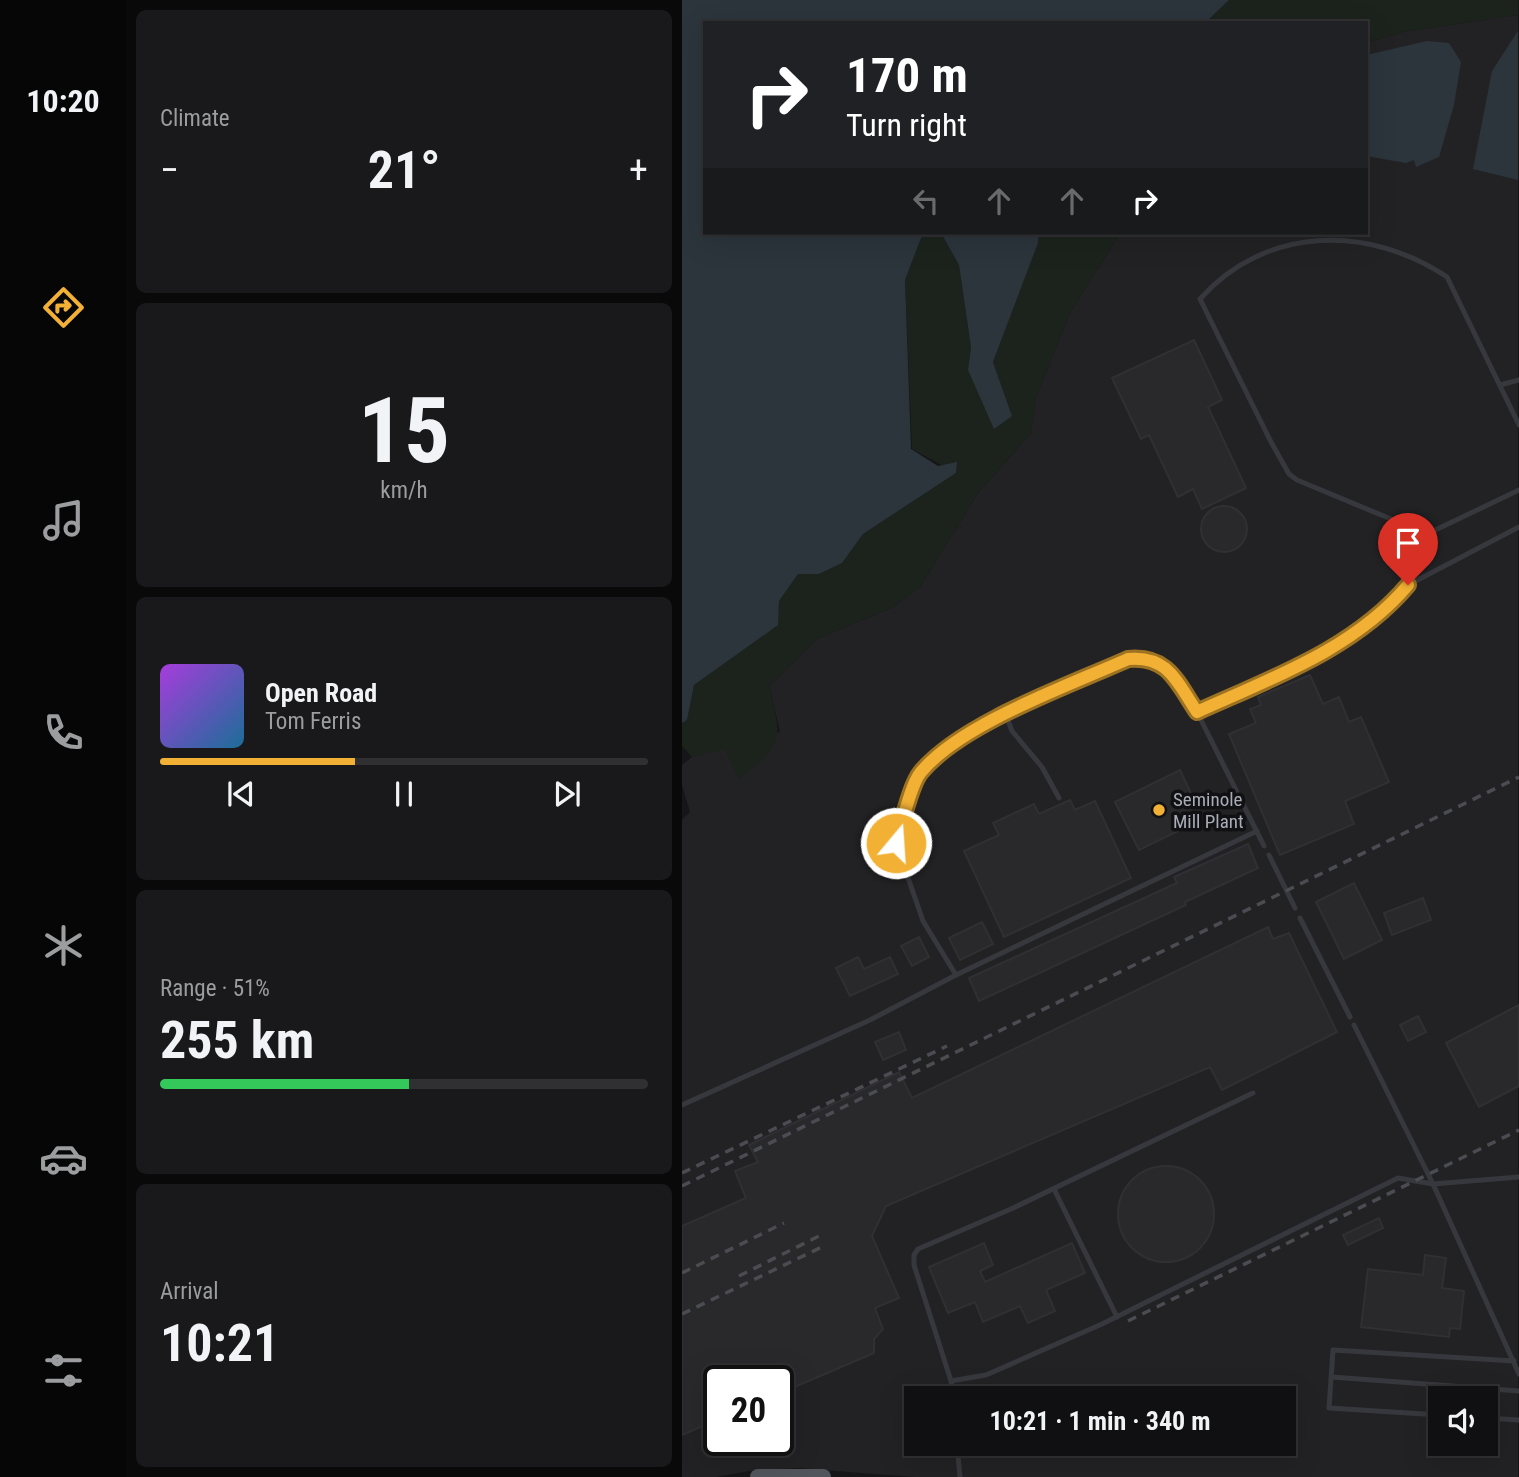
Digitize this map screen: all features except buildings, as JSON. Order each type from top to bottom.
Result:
[{"type":"main road","points":[[758,1477],[823,1477]]},
{"type":"lane","points":[[1518,425],[1447,277],[1433,268],[1378,246],[1350,240],[1313,240],[1255,254],[1234,267],[1200,299],[1271,442],[1289,474],[1297,480],[1427,534],[1518,489]]},
{"type":"lane","points":[[1500,385],[1518,380]]},
{"type":"lane","points":[[1197,712],[1320,657],[1387,610],[1408,585],[1518,527]]},
{"type":"lane","points":[[956,975],[923,921],[896,843],[919,774],[944,750],[1006,715],[1128,659],[1148,657],[1167,667],[1197,712],[1237,792]]},
{"type":"lane","points":[[1006,715],[1012,731],[1042,767],[1059,798]]},
{"type":"lane","points":[[1241,800],[1264,846]]},
{"type":"lane","points":[[682,1105],[870,1020],[956,975],[1257,831]]},
{"type":"lane","points":[[1269,855],[1295,908]]},
{"type":"lane","points":[[1300,918],[1350,1017]]},
{"type":"lane","points":[[1354,1025],[1433,1184],[1516,1363],[1518,1374]]},
{"type":"lane","points":[[952,1386],[914,1265],[914,1255],[918,1249],[1054,1189],[1253,1093]]},
{"type":"lane","points":[[951,1381],[986,1375],[1117,1317],[1398,1178],[1433,1184],[1518,1177]]},
{"type":"lane","points":[[1054,1189],[1117,1317]]},
{"type":"lane","points":[[1428,1414],[1330,1408],[1333,1350],[1516,1363]]},
{"type":"lane","points":[[1332,1377],[1518,1391]]},
{"type":"lane","points":[[1498,1419],[1518,1420]]},
{"type":"lane","points":[[958,1456],[960,1477]]},
{"type":"shaded area","points":[[682,0],[1229,0],[1207,21],[703,21],[703,235],[922,235],[905,280],[911,449],[938,466],[957,462],[956,473],[863,534],[842,563],[819,574],[798,574],[779,601],[778,625],[694,685],[687,720],[682,723]]},
{"type":"shaded area","points":[[1229,0],[1518,0],[1518,15],[1403,32],[1368,42],[1368,21],[1207,21]]},
{"type":"shaded area","points":[[1518,15],[1518,1477],[914,1477],[797,1468],[749,1471],[716,1477],[682,1477],[682,820],[690,812],[682,785],[682,765],[692,757],[780,732],[769,686],[817,639],[891,608],[920,587],[978,493],[1031,433],[1036,397],[1070,313],[1119,235],[1368,235],[1368,42],[1403,32]]},
{"type":"shaded area","points":[[1518,31],[1518,180],[1473,169],[1492,71]]},
{"type":"shaded area","points":[[1427,41],[1449,43],[1461,62],[1454,105],[1439,157],[1416,167],[1414,160],[1406,163],[1368,156],[1368,55]]},
{"type":"shaded area","points":[[922,235],[942,235],[959,265],[971,347],[968,370],[1012,416],[993,362],[1039,235],[1119,235],[1070,313],[1036,397],[1031,433],[978,493],[920,587],[891,608],[817,639],[769,686],[776,719],[776,740],[764,758],[738,780],[725,749],[692,757],[682,746],[682,723],[687,720],[694,685],[777,625],[779,601],[798,574],[819,574],[842,563],[863,534],[956,473],[912,449],[905,280]]},
{"type":"shaded area","points":[[942,235],[1039,235],[993,362],[1012,416],[994,429],[968,370],[971,347],[959,265]]},
{"type":"railway","points":[[682,1186],[1519,777]]},
{"type":"railway","points":[[682,1173],[947,1046]]},
{"type":"railway","points":[[1128,1321],[1519,1130]]},
{"type":"railway","points":[[682,1273],[784,1223]]},
{"type":"railway","points":[[739,1276],[819,1236]]},
{"type":"railway","points":[[682,1314],[824,1246]]},
{"type":"place","name":"Seminole Mill Plant","points":[[1159,810]]},
{"type":"route","points":[[896,843],[919,774],[944,750],[986,725],[1128,659],[1148,657],[1167,667],[1197,712],[1320,657],[1387,610],[1408,585]]}]
